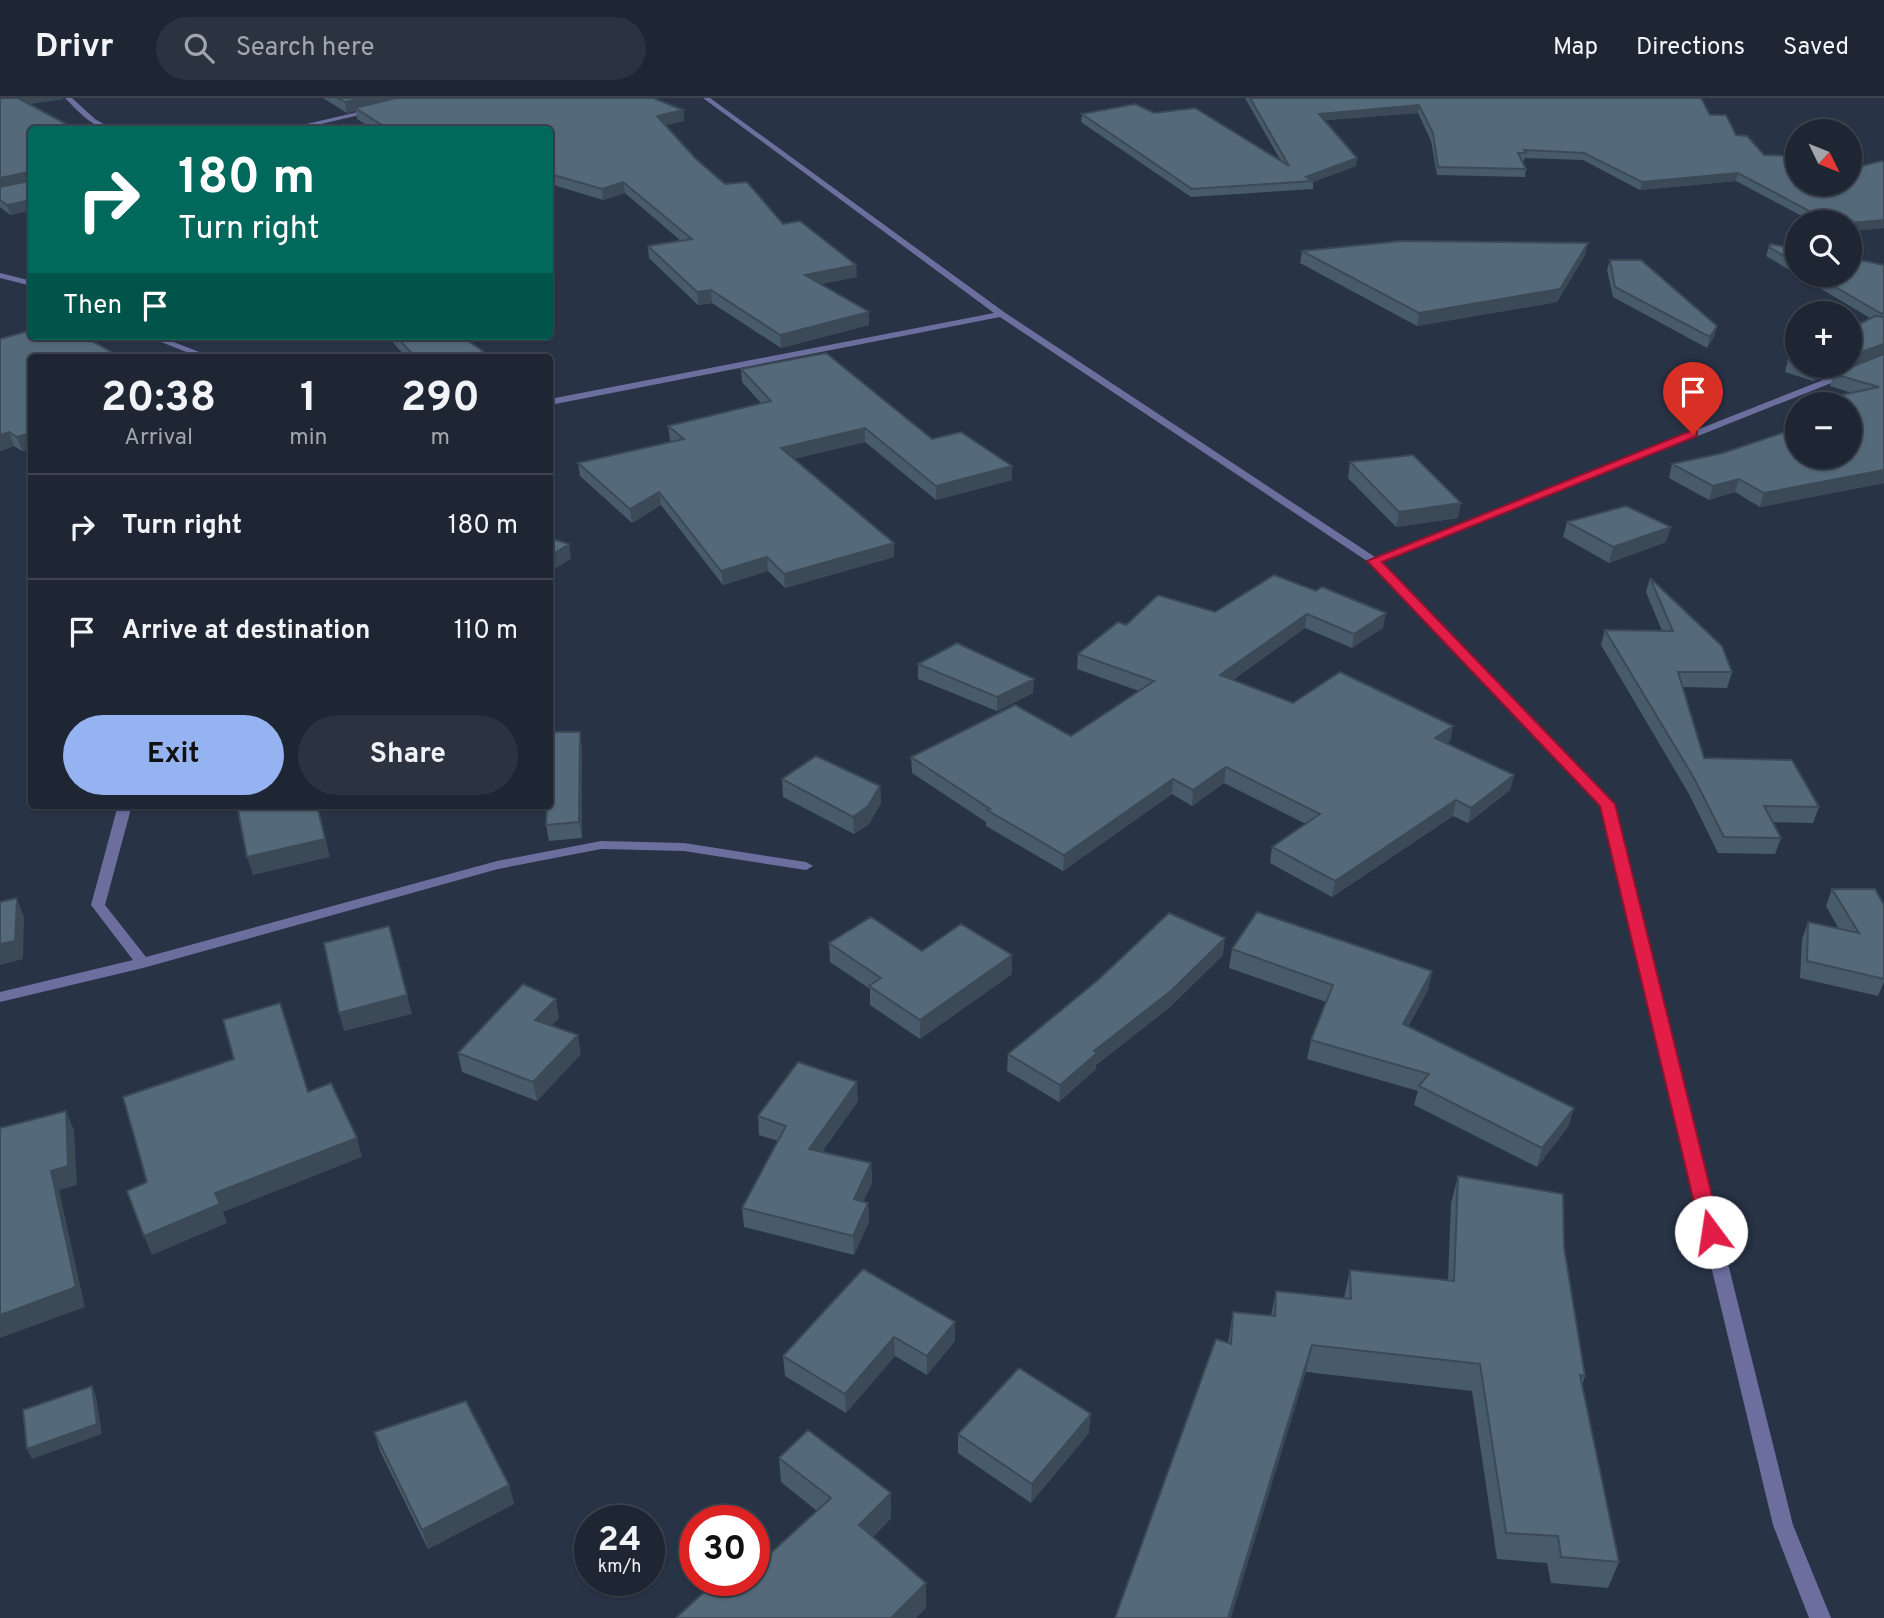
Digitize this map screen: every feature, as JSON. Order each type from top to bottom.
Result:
[{"type":"street","points":[[68,98],[104,126]]},
{"type":"street","points":[[706,98],[1001,314],[1374,561],[1607,804],[1783,1525],[1820,1618]]},
{"type":"street","points":[[302,126],[384,108]]},
{"type":"street","points":[[0,275],[28,283]]},
{"type":"street","points":[[553,401],[1001,314]]},
{"type":"street","points":[[161,340],[199,354]]},
{"type":"street","points":[[1374,561],[1884,359]]},
{"type":"street","points":[[124,809],[98,905],[143,963]]},
{"type":"street","points":[[0,997],[143,963],[497,865],[601,845],[684,847],[806,866]]},
{"type":"building","points":[[0,98],[18,98],[70,126],[28,126],[28,172],[0,178]]},
{"type":"building","points":[[338,98],[365,98],[345,102]]},
{"type":"building","points":[[396,98],[653,98],[683,110],[657,116],[696,159],[725,184],[747,182],[783,224],[800,221],[856,265],[805,275],[869,312],[780,335],[711,290],[697,292],[648,246],[692,239],[623,182],[602,189],[553,175],[553,126],[384,126],[355,108]]},
{"type":"building","points":[[1250,98],[1701,98],[1710,115],[1726,115],[1736,135],[1747,136],[1764,155],[1785,156],[1785,196],[1862,196],[1862,166],[1884,162],[1884,220],[1862,222],[1862,210],[1807,210],[1738,173],[1642,182],[1584,153],[1524,150],[1526,153],[1518,153],[1526,169],[1438,167],[1433,133],[1419,105],[1319,114],[1357,158],[1306,177],[1313,181],[1192,189],[1082,114],[1135,104],[1154,113],[1195,108],[1289,166]]},
{"type":"building","points":[[28,181],[28,201],[7,205],[0,200],[0,187]]},
{"type":"building","points":[[1401,241],[1588,243],[1560,289],[1419,313],[1302,251]]},
{"type":"building","points":[[1770,244],[1785,247],[1785,257],[1769,247]]},
{"type":"building","points":[[1610,260],[1641,260],[1717,326],[1710,337],[1615,287]]},
{"type":"building","points":[[1862,260],[1884,265],[1884,313],[1836,287],[1862,287]]},
{"type":"building","points":[[1875,316],[1884,317],[1884,344],[1862,352],[1862,323]]},
{"type":"building","points":[[28,331],[28,340],[90,340],[112,354],[28,354],[28,434],[17,437],[9,432],[0,435],[0,339]]},
{"type":"building","points":[[400,340],[467,340],[484,352],[475,354],[412,354]]},
{"type":"building","points":[[826,353],[932,439],[961,432],[1012,466],[936,486],[865,428],[781,448],[894,543],[784,574],[767,557],[721,571],[659,492],[630,509],[578,463],[684,439],[668,426],[771,401],[741,369]]},
{"type":"building","points":[[1884,354],[1884,470],[1764,493],[1739,479],[1713,486],[1672,464],[1723,453],[1785,432],[1785,469],[1862,469],[1862,392],[1856,392],[1879,387],[1848,378],[1862,378],[1862,363]]},
{"type":"building","points":[[1413,455],[1461,503],[1399,512],[1350,462]]},
{"type":"building","points":[[1626,506],[1671,527],[1613,547],[1567,522]]},
{"type":"building","points":[[553,539],[569,544],[553,554]]},
{"type":"building","points":[[1274,575],[1316,591],[1322,587],[1386,613],[1354,634],[1307,614],[1220,675],[1293,703],[1340,672],[1453,726],[1435,738],[1514,775],[1471,808],[1456,800],[1335,881],[1272,847],[1320,814],[1226,767],[1193,790],[1173,779],[1064,855],[987,810],[990,809],[911,757],[1015,705],[1071,736],[1154,681],[1078,654],[1118,622],[1126,625],[1158,595],[1215,612]]},
{"type":"building","points":[[1650,578],[1722,646],[1732,672],[1678,672],[1704,758],[1792,760],[1819,807],[1764,806],[1781,838],[1724,837],[1694,778],[1605,630],[1673,631]]},
{"type":"building","points":[[957,643],[1034,679],[997,697],[918,664]]},
{"type":"building","points":[[553,732],[580,732],[579,822],[546,825],[547,809],[553,809]]},
{"type":"building","points":[[816,756],[880,786],[868,806],[853,817],[782,779]]},
{"type":"building","points":[[238,809],[318,809],[325,839],[247,857]]},
{"type":"building","points":[[1832,889],[1875,889],[1884,905],[1884,979],[1807,961],[1808,922],[1859,933]]},
{"type":"building","points":[[17,898],[15,941],[0,944],[0,902]]},
{"type":"building","points":[[1257,912],[1432,971],[1403,1024],[1574,1108],[1542,1148],[1419,1086],[1429,1074],[1311,1040],[1333,985],[1232,949]]},
{"type":"building","points":[[1169,913],[1225,938],[1172,990],[1094,1051],[1097,1053],[1060,1085],[1008,1054],[1098,980]]},
{"type":"building","points":[[871,917],[922,951],[961,924],[1012,955],[920,1020],[869,986],[881,978],[829,943]]},
{"type":"building","points":[[389,926],[407,995],[339,1013],[324,943]]},
{"type":"building","points":[[523,984],[556,999],[535,1020],[578,1035],[533,1082],[458,1053]]},
{"type":"building","points":[[280,1003],[308,1092],[331,1083],[357,1138],[215,1193],[220,1204],[144,1236],[127,1191],[147,1182],[123,1097],[234,1059],[223,1020]]},
{"type":"building","points":[[798,1062],[857,1082],[809,1149],[871,1163],[854,1199],[868,1203],[853,1236],[742,1208],[786,1126],[758,1116]]},
{"type":"building","points":[[66,1111],[68,1166],[51,1171],[76,1287],[0,1315],[0,1128]]},
{"type":"building","points":[[1458,1176],[1563,1194],[1564,1247],[1585,1376],[1580,1375],[1619,1562],[1561,1557],[1558,1536],[1506,1533],[1480,1364],[1312,1345],[1228,1618],[1115,1618],[1216,1339],[1231,1344],[1233,1312],[1275,1316],[1276,1291],[1351,1299],[1350,1270],[1454,1281]]},
{"type":"building","points":[[863,1269],[955,1322],[927,1356],[894,1337],[845,1394],[783,1356]]},
{"type":"building","points":[[1019,1368],[1091,1414],[1032,1484],[958,1434]]},
{"type":"building","points":[[92,1386],[97,1424],[27,1449],[23,1410]]},
{"type":"building","points":[[466,1401],[509,1485],[422,1530],[374,1432]]},
{"type":"building","points":[[808,1430],[891,1493],[859,1525],[926,1583],[891,1618],[676,1618],[700,1596],[770,1596],[770,1554],[831,1498],[779,1458]]},
{"type":"route","points":[[1693,434],[1374,561],[1607,804],[1711,1232]]}]
